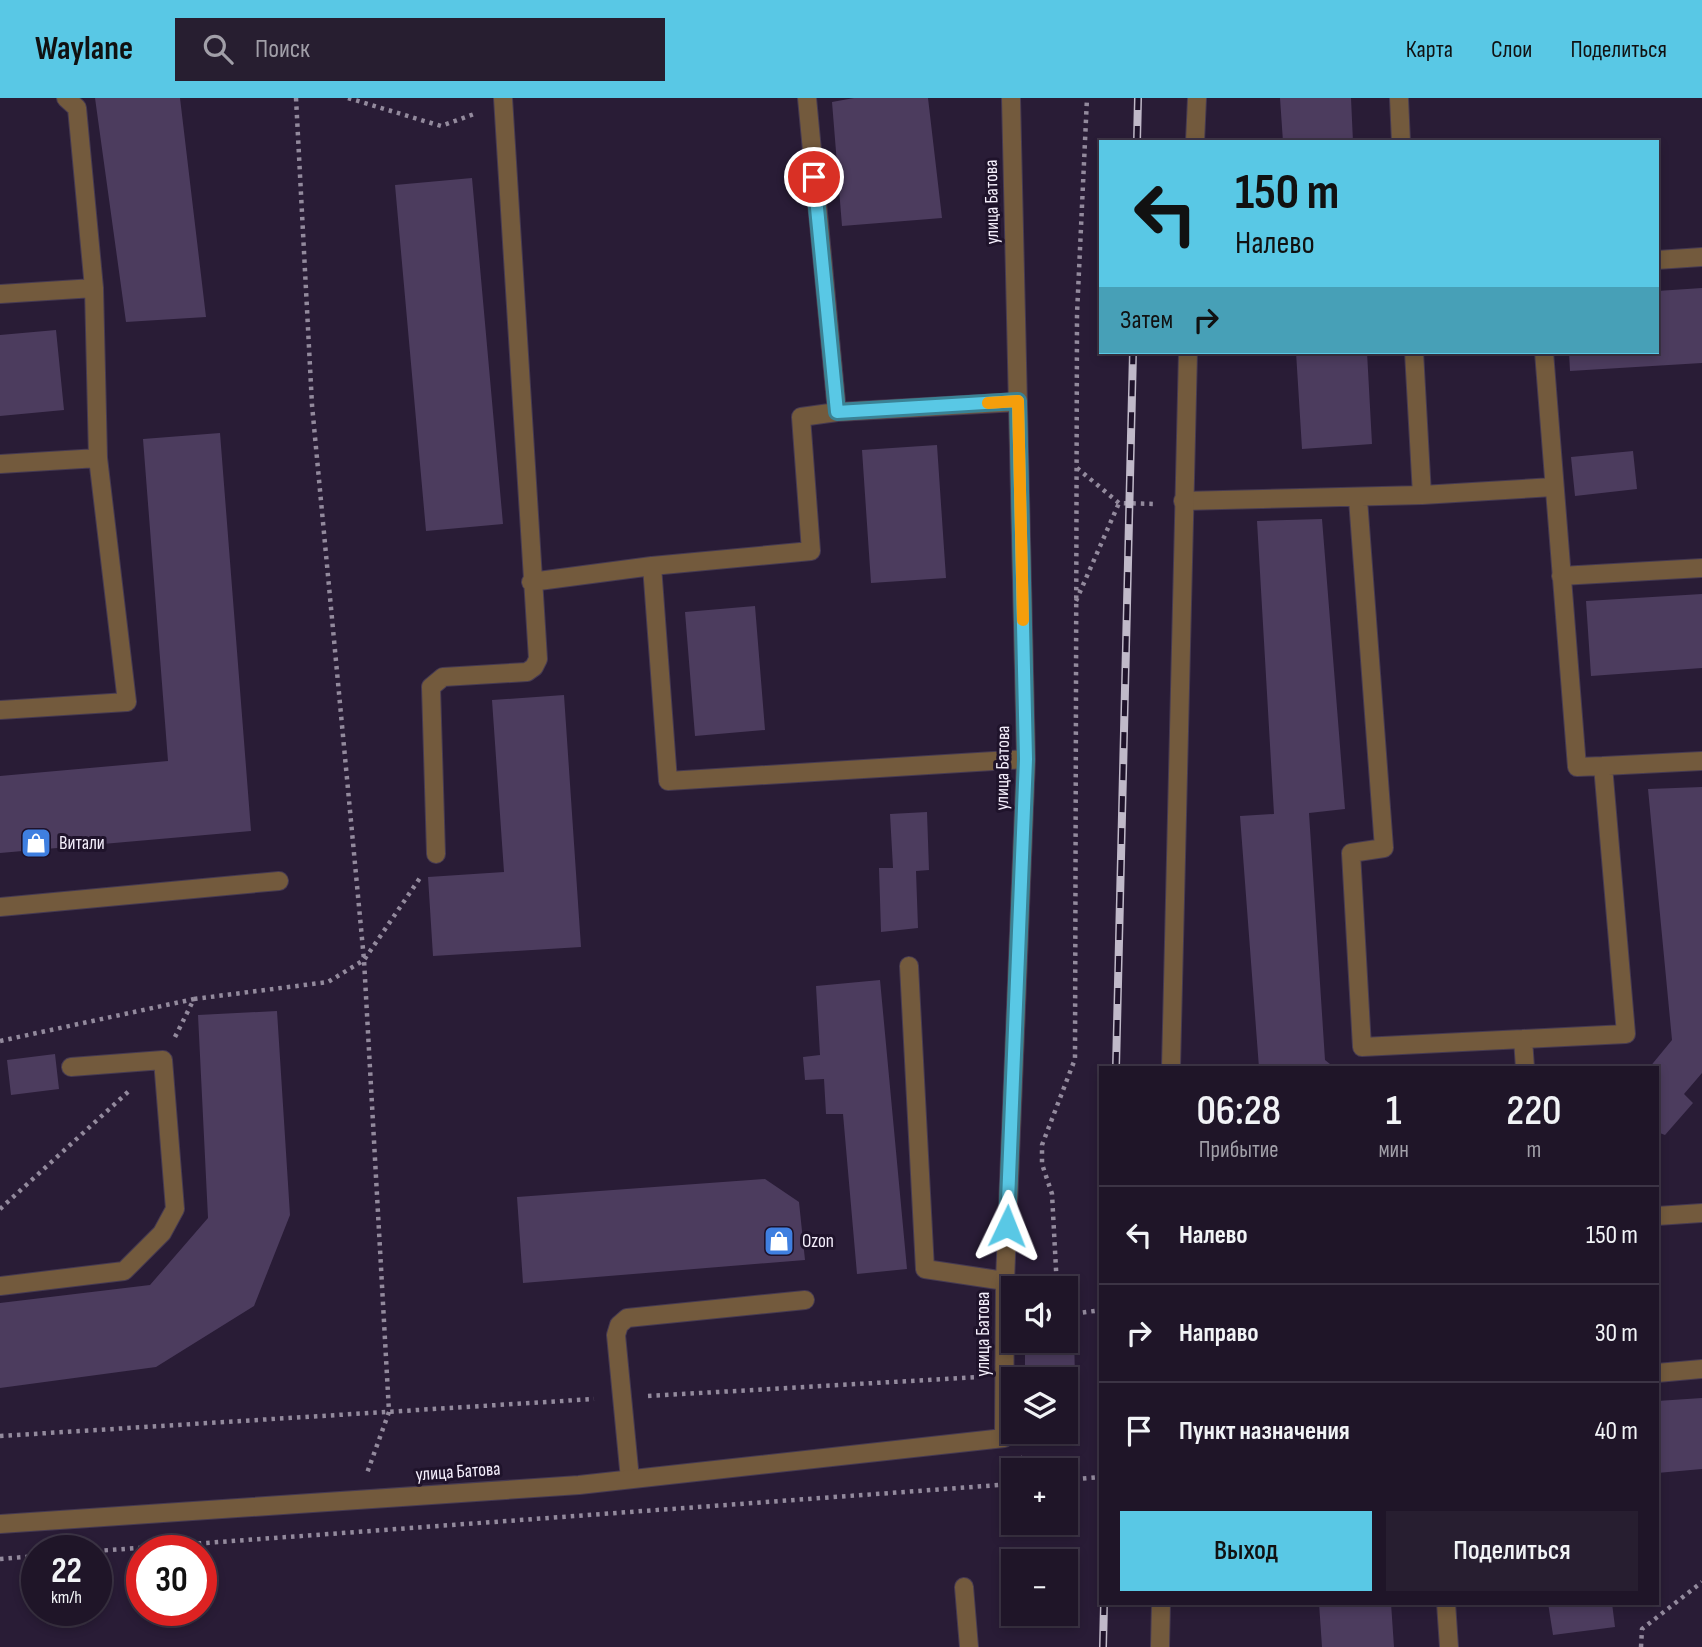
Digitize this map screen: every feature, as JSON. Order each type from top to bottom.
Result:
[{"type":"street","points":[[0,710],[127,702],[98,457],[94,288],[77,108],[66,98]]},
{"type":"street","points":[[807,98],[837,412]]},
{"type":"street","name":"улица Батова","points":[[1005,1276],[1026,759],[1011,98]]},
{"type":"street","points":[[1195,140],[1197,98]]},
{"type":"street","points":[[1399,98],[1401,140]]},
{"type":"street","points":[[436,854],[431,687],[443,677],[527,671],[534,667],[538,659],[531,582],[503,99]]},
{"type":"street","points":[[1659,260],[1702,257]]},
{"type":"street","points":[[0,294],[94,288]]},
{"type":"street","points":[[1171,1066],[1188,354]]},
{"type":"street","points":[[1414,354],[1422,495]]},
{"type":"street","points":[[1544,354],[1577,767],[1702,761]]},
{"type":"street","points":[[531,582],[652,566],[811,551],[801,417],[837,412],[1018,401]]},
{"type":"street","points":[[0,464],[98,457]]},
{"type":"street","points":[[1183,501],[1358,499],[1553,487]]},
{"type":"street","points":[[1358,499],[1384,848],[1352,853],[1362,1047],[1626,1034],[1602,766]]},
{"type":"street","points":[[652,566],[668,780],[1026,759]]},
{"type":"street","points":[[1561,576],[1702,568]]},
{"type":"street","points":[[0,907],[279,881]]},
{"type":"street","points":[[909,966],[925,1269],[1001,1280]]},
{"type":"street","points":[[1523,1040],[1525,1066]]},
{"type":"street","points":[[0,1286],[124,1271],[162,1233],[175,1209],[163,1060],[71,1067]]},
{"type":"street","points":[[1659,1216],[1702,1213]]},
{"type":"street","points":[[630,1479],[616,1335],[619,1325],[627,1318],[806,1300]]},
{"type":"street","points":[[1659,1373],[1702,1369]]},
{"type":"street","name":"улица Батова","points":[[0,1524],[630,1479],[1001,1438]]},
{"type":"street","points":[[964,1587],[969,1647]]},
{"type":"street","points":[[1160,1647],[1161,1605]]},
{"type":"street","points":[[1446,1605],[1449,1647]]},
{"type":"path","points":[[296,98],[312,405],[364,960],[389,1412],[358,1500]]},
{"type":"path","points":[[348,98],[441,125],[464,119],[503,99]]},
{"type":"path","points":[[1055,1276],[1052,1194],[1042,1164],[1042,1145],[1075,1059],[1077,314],[1087,98]]},
{"type":"path","points":[[1076,467],[1119,503],[1141,506],[1183,501]]},
{"type":"path","points":[[1075,604],[1119,503]]},
{"type":"path","points":[[0,1041],[194,999],[328,982],[364,960],[436,854]]},
{"type":"path","points":[[0,1209],[163,1060],[194,999]]},
{"type":"path","points":[[1078,1313],[1099,1310]]},
{"type":"path","points":[[0,1436],[1001,1375]]},
{"type":"path","points":[[1078,1479],[1099,1477]]},
{"type":"path","points":[[112,1550],[1001,1485]]},
{"type":"path","points":[[0,1559],[21,1557]]},
{"type":"path","points":[[1641,1647],[1642,1629],[1702,1582]]},
{"type":"building","points":[[95,98],[180,98],[206,317],[126,322]]},
{"type":"building","points":[[854,98],[928,98],[942,218],[842,226],[832,102]]},
{"type":"building","points":[[1280,98],[1351,98],[1353,140],[1283,140]]},
{"type":"building","points":[[472,178],[503,524],[426,531],[395,185]]},
{"type":"building","points":[[1702,288],[1702,363],[1570,371],[1569,354],[1659,354],[1659,291]]},
{"type":"building","points":[[56,330],[64,410],[0,416],[0,335]]},
{"type":"building","points":[[1296,354],[1367,354],[1372,444],[1302,449]]},
{"type":"building","points":[[220,433],[251,831],[0,853],[0,776],[168,761],[143,439]]},
{"type":"building","points":[[937,445],[946,578],[871,583],[862,450]]},
{"type":"building","points":[[1633,451],[1637,489],[1575,496],[1571,457]]},
{"type":"building","points":[[1322,519],[1345,809],[1309,813],[1325,1060],[1332,1066],[1259,1066],[1240,816],[1274,814],[1257,521]]},
{"type":"building","points":[[1702,594],[1702,668],[1591,676],[1586,601]]},
{"type":"building","points":[[755,606],[765,730],[695,736],[685,612]]},
{"type":"building","points":[[564,695],[581,947],[433,956],[428,877],[504,872],[492,700]]},
{"type":"building","points":[[1702,787],[1702,1073],[1684,1094],[1693,1103],[1665,1135],[1659,1133],[1659,1066],[1651,1066],[1672,1040],[1648,789]]},
{"type":"building","points":[[927,812],[929,870],[916,871],[918,928],[881,932],[879,868],[893,868],[890,814]]},
{"type":"building","points":[[880,980],[907,1269],[857,1274],[843,1114],[826,1114],[824,1079],[805,1080],[803,1057],[820,1055],[816,986]]},
{"type":"building","points":[[277,1011],[290,1215],[254,1306],[156,1367],[0,1388],[0,1303],[150,1285],[208,1218],[198,1015]]},
{"type":"building","points":[[55,1054],[59,1089],[11,1095],[7,1060]]},
{"type":"building","points":[[765,1179],[799,1202],[805,1260],[523,1283],[517,1197]]},
{"type":"building","points":[[1025,1353],[1074,1353],[1075,1367],[1025,1367]]},
{"type":"building","points":[[1702,1398],[1702,1469],[1659,1473],[1659,1401]]},
{"type":"building","points":[[1319,1605],[1391,1605],[1394,1647],[1322,1647]]},
{"type":"building","points":[[1548,1605],[1612,1605],[1615,1627],[1553,1635]]},
{"type":"railway","points":[[1137,140],[1138,98]]},
{"type":"railway","points":[[1116,1066],[1133,354]]},
{"type":"railway","points":[[1103,1647],[1104,1605]]},
{"type":"slow traffic","points":[[988,403],[1018,401],[1023,620]]},
{"type":"place","name":"Витали","points":[[36,843]]},
{"type":"place","name":"Ozon","points":[[779,1241]]},
{"type":"route","points":[[814,177],[837,412],[1018,401],[1026,759],[1007,1226]]}]
